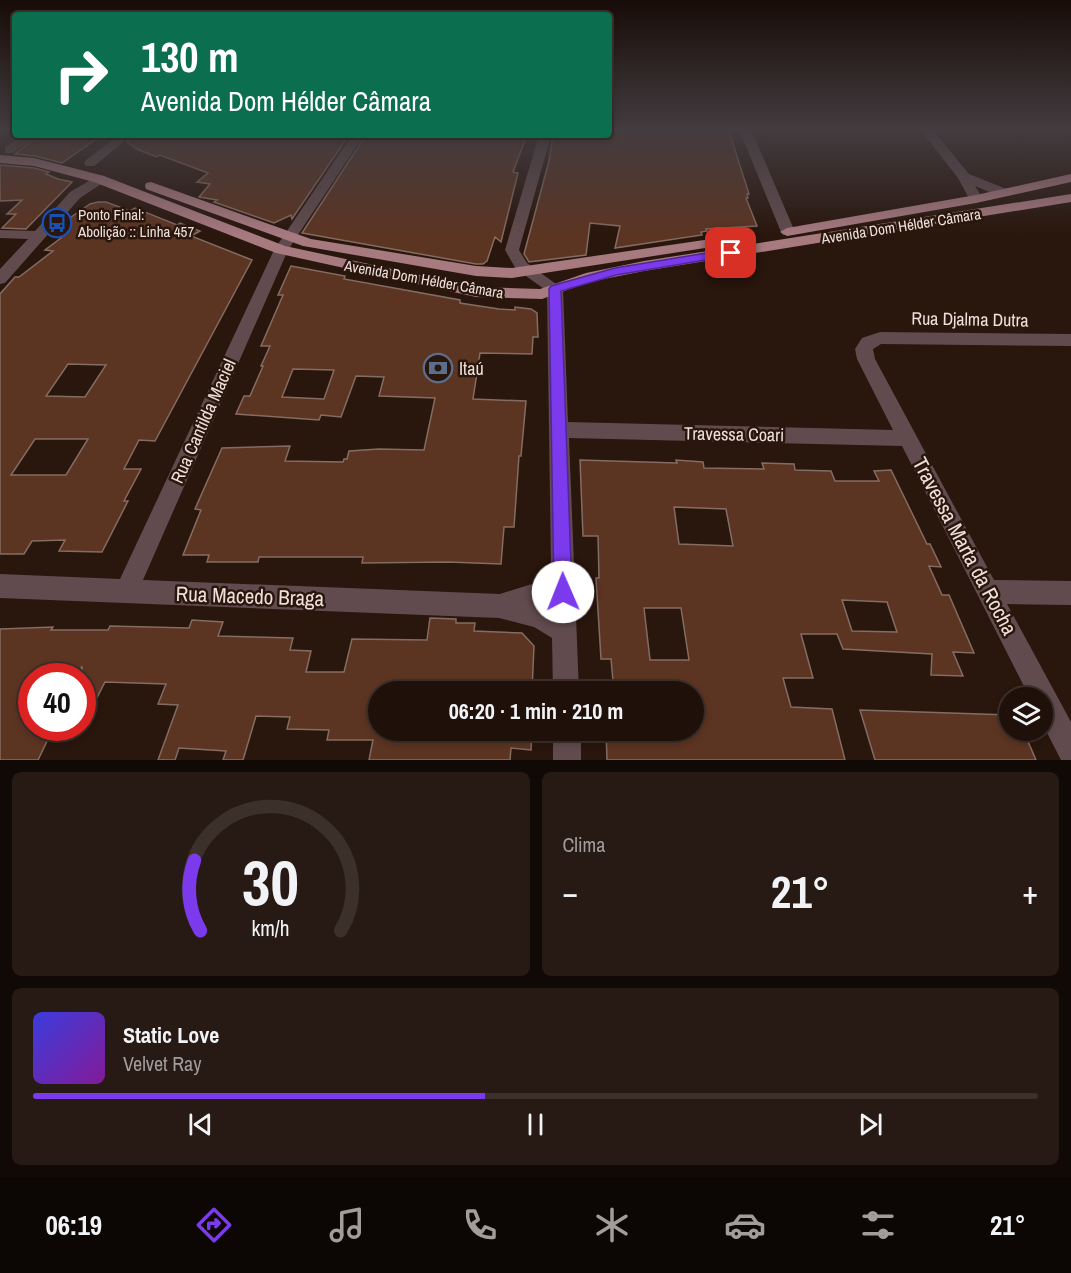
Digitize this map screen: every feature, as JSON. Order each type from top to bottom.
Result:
[{"type":"main road","name":"Avenida Dom Hélder Câmara","points":[[43,164],[99,179],[284,244],[477,292],[528,296],[586,278],[644,266],[1071,198]]},
{"type":"main road","name":"Avenida Dom Hélder Câmara","points":[[94,164],[284,244],[504,273],[788,232],[976,199],[1071,178]]},
{"type":"street","name":"Rua Cantilda Maciel","points":[[126,592],[284,244],[338,164]]},
{"type":"street","points":[[536,164],[513,242],[514,257],[521,266],[555,289],[566,681]]},
{"type":"street","points":[[760,164],[788,232]]},
{"type":"street","points":[[954,164],[976,199]]},
{"type":"street","points":[[964,177],[1004,193]]},
{"type":"street","points":[[0,279],[75,195],[99,179]]},
{"type":"street","points":[[0,234],[40,235]]},
{"type":"street","name":"Rua Djalma Dutra","points":[[868,342],[880,338],[1071,340]]},
{"type":"street","name":"Travessa Marta da Rocha","points":[[868,342],[864,349],[866,359],[1071,750]]},
{"type":"street","name":"Travessa Coari","points":[[560,430],[909,438]]},
{"type":"street","name":"Rua Macedo Braga","points":[[499,606],[542,592],[563,572]]},
{"type":"street","name":"Rua Macedo Braga","points":[[0,586],[499,606],[538,616],[564,630]]},
{"type":"street","points":[[989,592],[1071,593]]},
{"type":"street","points":[[567,741],[567,760]]},
{"type":"building","points":[[185,164],[329,164],[292,219],[291,215],[274,223],[214,202],[217,200],[199,197],[210,184],[197,182],[208,173]]},
{"type":"building","points":[[347,164],[516,164],[513,172],[518,173],[501,242],[495,237],[487,261],[483,264],[302,233]]},
{"type":"building","points":[[548,164],[740,164],[749,194],[746,198],[757,226],[706,229],[707,231],[701,232],[702,235],[615,248],[620,226],[590,223],[586,255],[529,262],[524,254]]},
{"type":"building","points":[[0,165],[34,168],[49,172],[46,174],[58,179],[72,182],[26,229],[2,228],[16,214],[7,214],[22,200],[0,201]]},
{"type":"building","points":[[106,202],[130,211],[135,208],[177,225],[180,223],[200,231],[191,236],[252,260],[155,441],[139,440],[124,469],[141,469],[124,501],[128,501],[102,552],[59,551],[65,540],[32,541],[24,554],[0,554],[0,294],[15,277],[19,277],[53,251],[45,250],[65,235],[55,231],[90,204]],"holes":[[[68,364],[106,365],[85,397],[46,396]],[[35,439],[88,439],[66,475],[11,475]]]},
{"type":"building","points":[[291,266],[345,276],[344,279],[460,300],[460,303],[499,309],[515,310],[515,307],[531,309],[537,313],[538,337],[533,337],[532,354],[480,353],[473,399],[526,401],[514,527],[504,527],[501,564],[362,563],[363,557],[259,557],[258,562],[207,562],[209,555],[183,555],[201,510],[195,509],[222,448],[290,446],[285,461],[343,462],[347,459],[349,451],[424,450],[435,398],[379,396],[384,377],[356,376],[341,417],[321,415],[319,420],[236,414],[244,396],[250,396],[263,366],[261,366],[270,346],[261,346],[283,295],[278,295]],"holes":[[[293,369],[334,370],[324,399],[282,397]]]},
{"type":"building","points":[[580,460],[677,463],[676,460],[703,462],[704,468],[764,469],[762,463],[794,464],[795,470],[831,471],[835,481],[879,481],[874,471],[891,470],[927,544],[930,544],[941,567],[929,566],[942,595],[949,595],[974,653],[953,652],[963,676],[931,675],[932,654],[843,649],[837,634],[801,634],[813,678],[783,678],[791,707],[832,709],[845,760],[607,760],[606,741],[704,741],[704,681],[613,681],[611,659],[601,659],[596,578],[599,578],[598,536],[583,536]],"holes":[[[674,507],[726,509],[733,546],[679,544]],[[842,600],[887,602],[897,632],[852,631]],[[644,608],[681,608],[689,660],[650,660]]]},
{"type":"building","points":[[430,618],[456,619],[456,623],[475,623],[474,631],[522,633],[534,646],[532,681],[368,681],[368,740],[327,740],[329,730],[287,729],[290,717],[256,716],[243,760],[223,760],[226,751],[179,748],[175,760],[158,760],[178,705],[158,704],[166,684],[105,682],[96,700],[96,663],[18,663],[18,741],[47,741],[38,760],[0,760],[0,629],[53,627],[51,630],[108,630],[110,626],[189,628],[192,620],[223,622],[218,636],[293,638],[290,650],[311,651],[306,672],[344,672],[352,639],[427,640]]},
{"type":"building","points":[[860,710],[999,715],[999,741],[1028,741],[1036,760],[875,760]]},
{"type":"building","points":[[373,741],[531,741],[531,750],[511,748],[510,760],[369,760]]},
{"type":"place","name":"Ponto Final: Abolição :: Linha 457","points":[[57,223]]},
{"type":"place","name":"Itaú","points":[[438,368]]},
{"type":"route","points":[[563,592],[555,289],[615,271],[731,253]]}]
